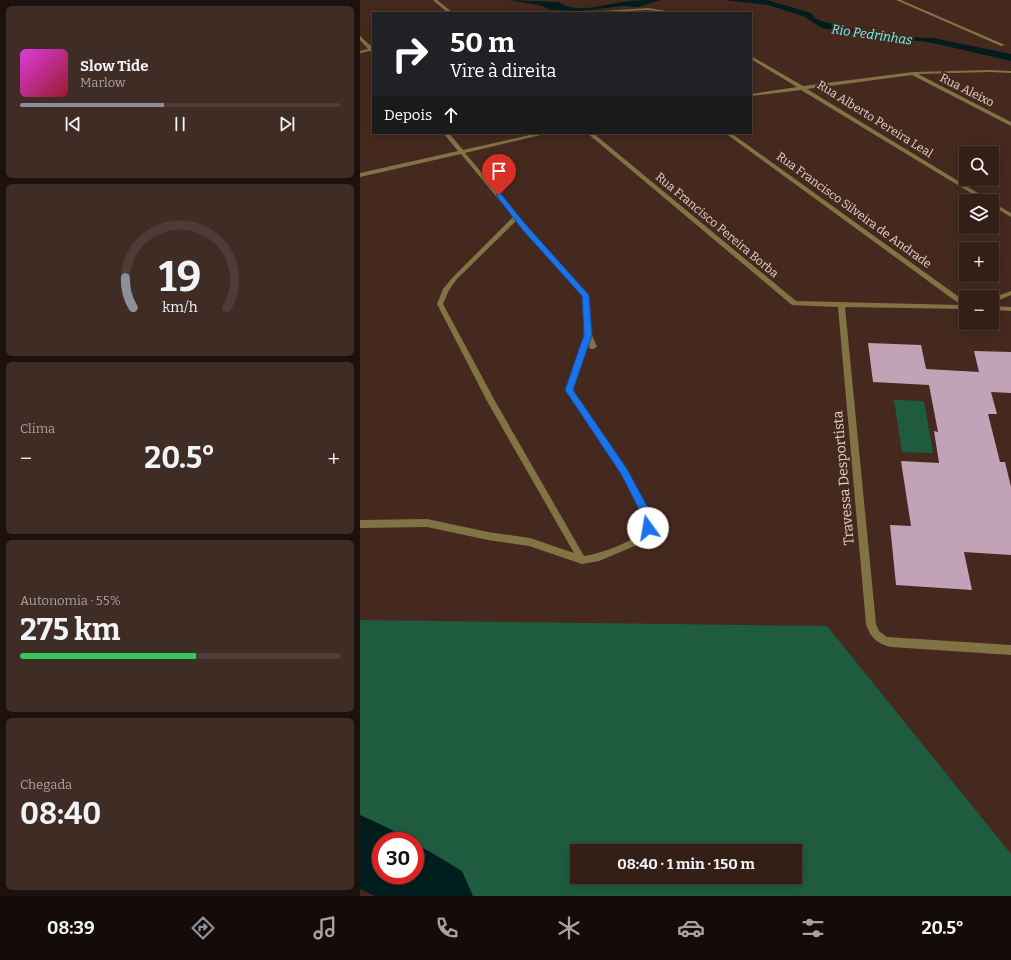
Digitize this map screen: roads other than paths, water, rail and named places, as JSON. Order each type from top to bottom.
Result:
[{"type":"street","points":[[435,0],[450,12]]},
{"type":"street","points":[[898,0],[1003,45]]},
{"type":"street","points":[[603,12],[648,9],[672,12]]},
{"type":"street","points":[[360,37],[372,50]]},
{"type":"street","points":[[360,52],[372,50]]},
{"type":"street","name":"Rua Alberto Pereira Leal","points":[[752,57],[977,194]]},
{"type":"street","points":[[752,95],[805,89],[913,73],[990,70],[1011,72]]},
{"type":"street","name":"Rua Aleixo","points":[[913,73],[1011,124]]},
{"type":"street","points":[[447,134],[585,295],[588,335],[593,347]]},
{"type":"street","points":[[360,175],[542,134]]},
{"type":"street","name":"Rua Francisco Pereira Borba","points":[[591,134],[794,302],[841,305]]},
{"type":"street","name":"Rua Francisco Silveira de Andrade","points":[[729,134],[959,301]]},
{"type":"street","points":[[999,208],[1011,215]]},
{"type":"street","points":[[517,217],[455,278],[446,289],[440,304],[492,401],[582,560]]},
{"type":"street","points":[[999,298],[1011,292]]},
{"type":"street","points":[[841,305],[959,306]]},
{"type":"street","name":"Travessa Desportista","points":[[841,305],[873,630],[876,636],[882,640],[891,642],[1011,650]]},
{"type":"street","points":[[999,308],[1011,309]]},
{"type":"street","points":[[360,524],[427,523],[488,536],[530,542],[582,560],[596,558],[641,539],[648,528],[648,517],[624,471],[569,390],[588,335]]},
{"type":"water","points":[[508,0],[559,2],[565,6],[589,8],[622,2],[660,0],[639,7],[623,6],[581,11],[551,10],[539,5]]},
{"type":"water","name":"Rio Pedrinhas","points":[[724,0],[767,0],[811,13],[815,18],[821,21],[885,36],[933,38],[1011,54],[1011,61],[921,41],[876,40],[865,36],[822,28],[803,16],[768,5]]},
{"type":"waterway","points":[[360,850],[372,857]]},
{"type":"waterway","points":[[417,884],[437,896]]}]
